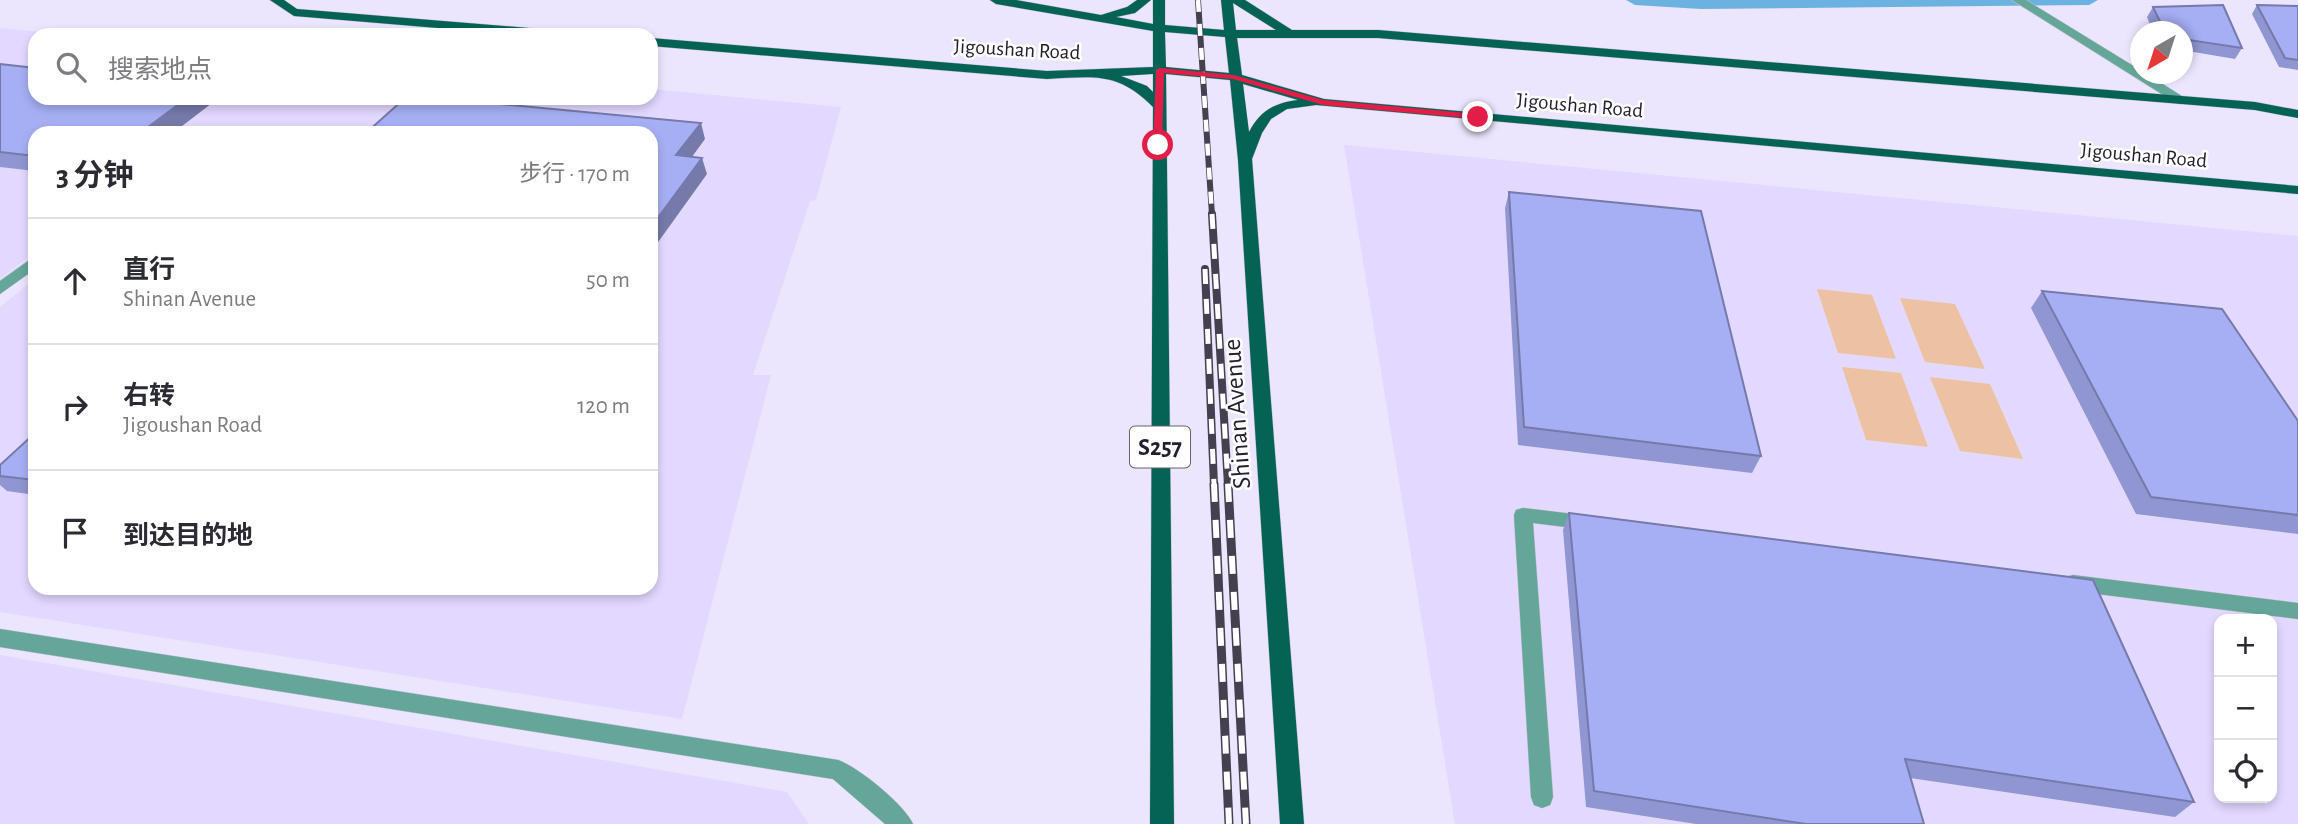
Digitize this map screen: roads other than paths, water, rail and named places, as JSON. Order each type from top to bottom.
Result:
[{"type":"main road","points":[[276,0],[294,12],[483,28]]},
{"type":"main road","name":"Jigoushan Road","points":[[996,0],[1157,28],[1229,34],[1378,34],[2255,106],[2298,114]]},
{"type":"main road","points":[[1079,14],[1106,16],[1131,10],[1145,0]]},
{"type":"main road","name":"Shinan Avenue","points":[[1227,0],[1245,160],[1292,824]]},
{"type":"main road","points":[[1237,0],[1259,16],[1293,34]]},
{"type":"main road","name":"S257","points":[[1159,4],[1162,824]]},
{"type":"main road","name":"Jigoushan Road","points":[[658,43],[1047,75],[1160,70],[1234,77],[1323,103],[2298,190]]},
{"type":"main road","points":[[1097,73],[1135,86],[1159,106]]},
{"type":"main road","points":[[1245,160],[1258,124],[1265,116],[1290,105],[1323,103]]},
{"type":"street","points":[[2018,0],[2181,100]]},
{"type":"street","points":[[0,289],[28,267]]},
{"type":"street","points":[[1542,797],[1523,515],[1606,525]]},
{"type":"street","points":[[2049,580],[2298,611]]},
{"type":"street","points":[[0,638],[838,770],[877,800],[901,824]]},
{"type":"waterway","points":[[1635,0],[1701,4],[2089,0]]},
{"type":"railway","points":[[1198,0],[1212,215]]},
{"type":"railway","points":[[1212,214],[1228,485]]},
{"type":"railway","points":[[1205,269],[1214,485]]},
{"type":"railway","points":[[1214,484],[1229,824]]},
{"type":"railway","points":[[1228,484],[1246,824]]}]
